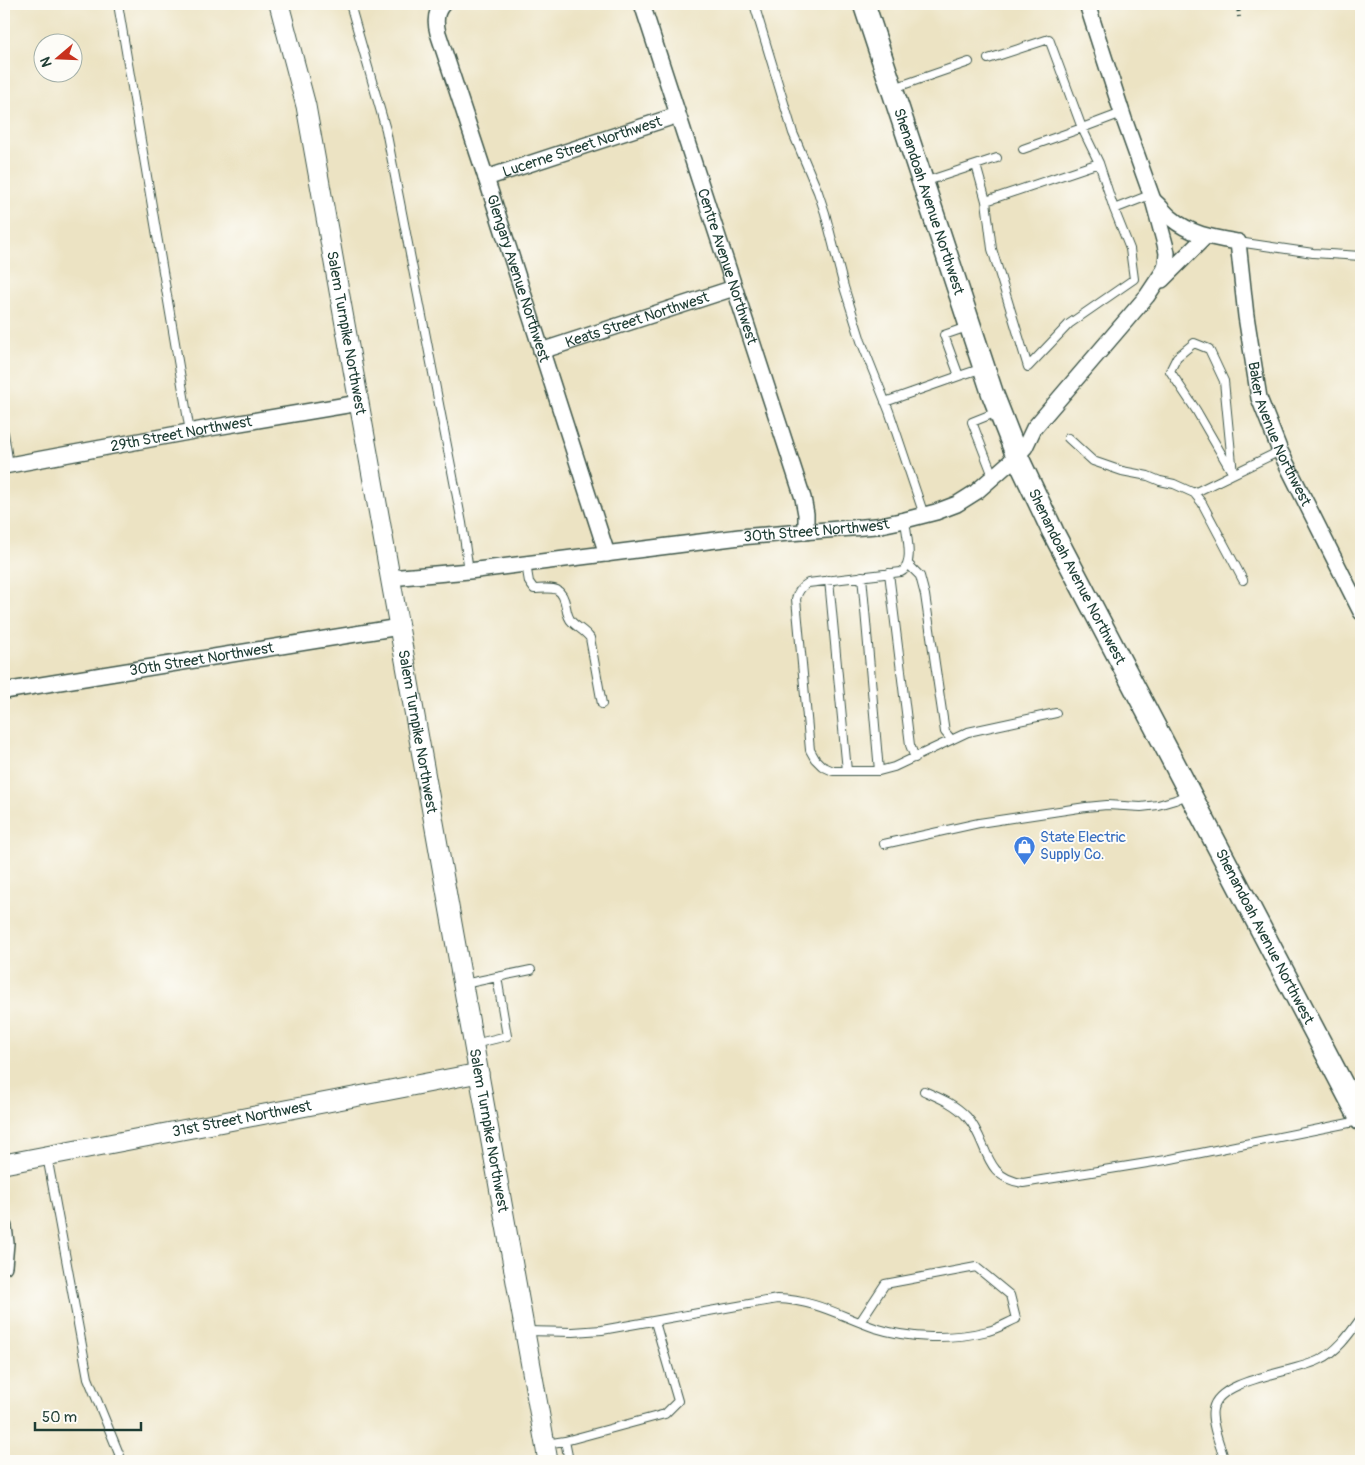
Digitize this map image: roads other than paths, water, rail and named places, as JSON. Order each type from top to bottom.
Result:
[{"type":"main road","name":"Shenandoah Avenue Northwest","points":[[864,4],[984,368],[1017,456],[1053,532],[1361,1120]]},
{"type":"street","name":"Salem Turnpike Northwest","points":[[279,4],[306,106],[547,1452]]},
{"type":"street","name":"Glengary Avenue Northwest","points":[[443,4],[436,15],[435,24],[607,554]]},
{"type":"street","name":"Centre Avenue Northwest","points":[[642,4],[803,498],[806,514],[806,532]]},
{"type":"street","name":"30th Street Northwest","points":[[1087,4],[1122,113],[1152,197],[1167,253],[1163,272],[1147,296]]},
{"type":"street","name":"Lucerne Street Northwest","points":[[486,178],[678,115]]},
{"type":"street","points":[[1152,197],[1172,219],[1188,230],[1206,237],[1238,242]]},
{"type":"street","name":"30th Street Northwest","points":[[390,578],[470,571],[740,537],[876,526],[924,516],[956,504],[976,492],[1017,456],[1025,447],[1034,428],[1147,296],[1206,237]]},
{"type":"street","name":"Baker Avenue Northwest","points":[[1238,242],[1246,316],[1259,398],[1280,451],[1361,612]]},
{"type":"street","name":"Keats Street Northwest","points":[[542,351],[734,288]]},
{"type":"street","name":"29th Street Northwest","points":[[7,466],[359,403]]},
{"type":"street","name":"30th Street Northwest","points":[[4,691],[399,627]]},
{"type":"street","name":"31st Street Northwest","points":[[4,1164],[479,1073]]},
{"type":"street","points":[[4,1227],[6,1242],[4,1266]]},
{"type":"lane","points":[[118,4],[190,432]]},
{"type":"lane","points":[[350,4],[386,130],[470,571]]},
{"type":"lane","points":[[754,4],[793,132],[825,213],[844,287],[861,341],[885,402],[924,516]]},
{"type":"lane","points":[[976,165],[986,201],[992,249],[1028,367],[1069,324],[1134,279],[1130,249],[1099,163],[1082,128],[1049,39],[988,59]]},
{"type":"lane","points":[[892,89],[969,62]]},
{"type":"lane","points":[[1023,149],[1122,113]]},
{"type":"lane","points":[[922,182],[997,158]]},
{"type":"lane","points":[[986,201],[1099,163]]},
{"type":"lane","points":[[1114,209],[1152,197]]},
{"type":"lane","points":[[1238,242],[1313,253],[1361,256]]},
{"type":"lane","points":[[959,376],[944,335],[970,326]]},
{"type":"lane","points":[[1194,343],[1209,349],[1224,381],[1233,474],[1196,410],[1170,371],[1177,357],[1194,343]]},
{"type":"lane","points":[[885,402],[984,368]]},
{"type":"lane","points":[[993,476],[972,422],[1000,412]]},
{"type":"lane","points":[[4,433],[7,466]]},
{"type":"lane","points":[[1068,438],[1093,461],[1122,471],[1148,476],[1194,493],[1202,503],[1243,580]]},
{"type":"lane","points":[[1194,493],[1280,451]]},
{"type":"lane","points":[[905,520],[909,565],[920,576],[925,595],[945,732],[950,739]]},
{"type":"lane","points":[[526,564],[529,582],[534,588],[559,590],[564,596],[568,615],[572,622],[585,631],[590,638],[602,704]]},
{"type":"lane","points":[[909,565],[901,572],[808,582],[801,586],[797,592],[796,599],[810,750],[815,759],[822,766],[833,771],[879,771],[915,758],[950,739],[968,732],[1056,713]]},
{"type":"lane","points":[[889,573],[910,745],[915,758]]},
{"type":"lane","points":[[862,576],[879,771]]},
{"type":"lane","points":[[829,580],[847,771]]},
{"type":"lane","points":[[884,844],[979,823],[1086,807],[1108,805],[1141,807],[1158,805],[1191,793]]},
{"type":"lane","points":[[464,984],[531,970]]},
{"type":"lane","points":[[474,1044],[507,1036],[497,977]]},
{"type":"lane","points":[[924,1091],[950,1103],[967,1117],[976,1130],[995,1171],[1004,1178],[1023,1183],[1166,1160],[1361,1120]]},
{"type":"lane","points":[[46,1156],[86,1372],[122,1461]]},
{"type":"lane","points":[[525,1331],[573,1332],[602,1330],[777,1299],[795,1299],[809,1302],[875,1328],[927,1337],[989,1331],[1016,1320],[1010,1295],[976,1267],[885,1284],[860,1322]]},
{"type":"lane","points":[[1225,1461],[1213,1418],[1213,1409],[1221,1395],[1246,1382],[1308,1366],[1323,1358],[1337,1348],[1361,1318]]},
{"type":"lane","points":[[547,1452],[565,1441],[665,1414],[678,1400],[655,1322]]},
{"type":"lane","points":[[565,1441],[569,1461]]},
{"type":"railway","points":[[1238,4],[1239,17]]},
{"type":"place","name":"State Electric Supply Co.","points":[[1024,865]]}]
